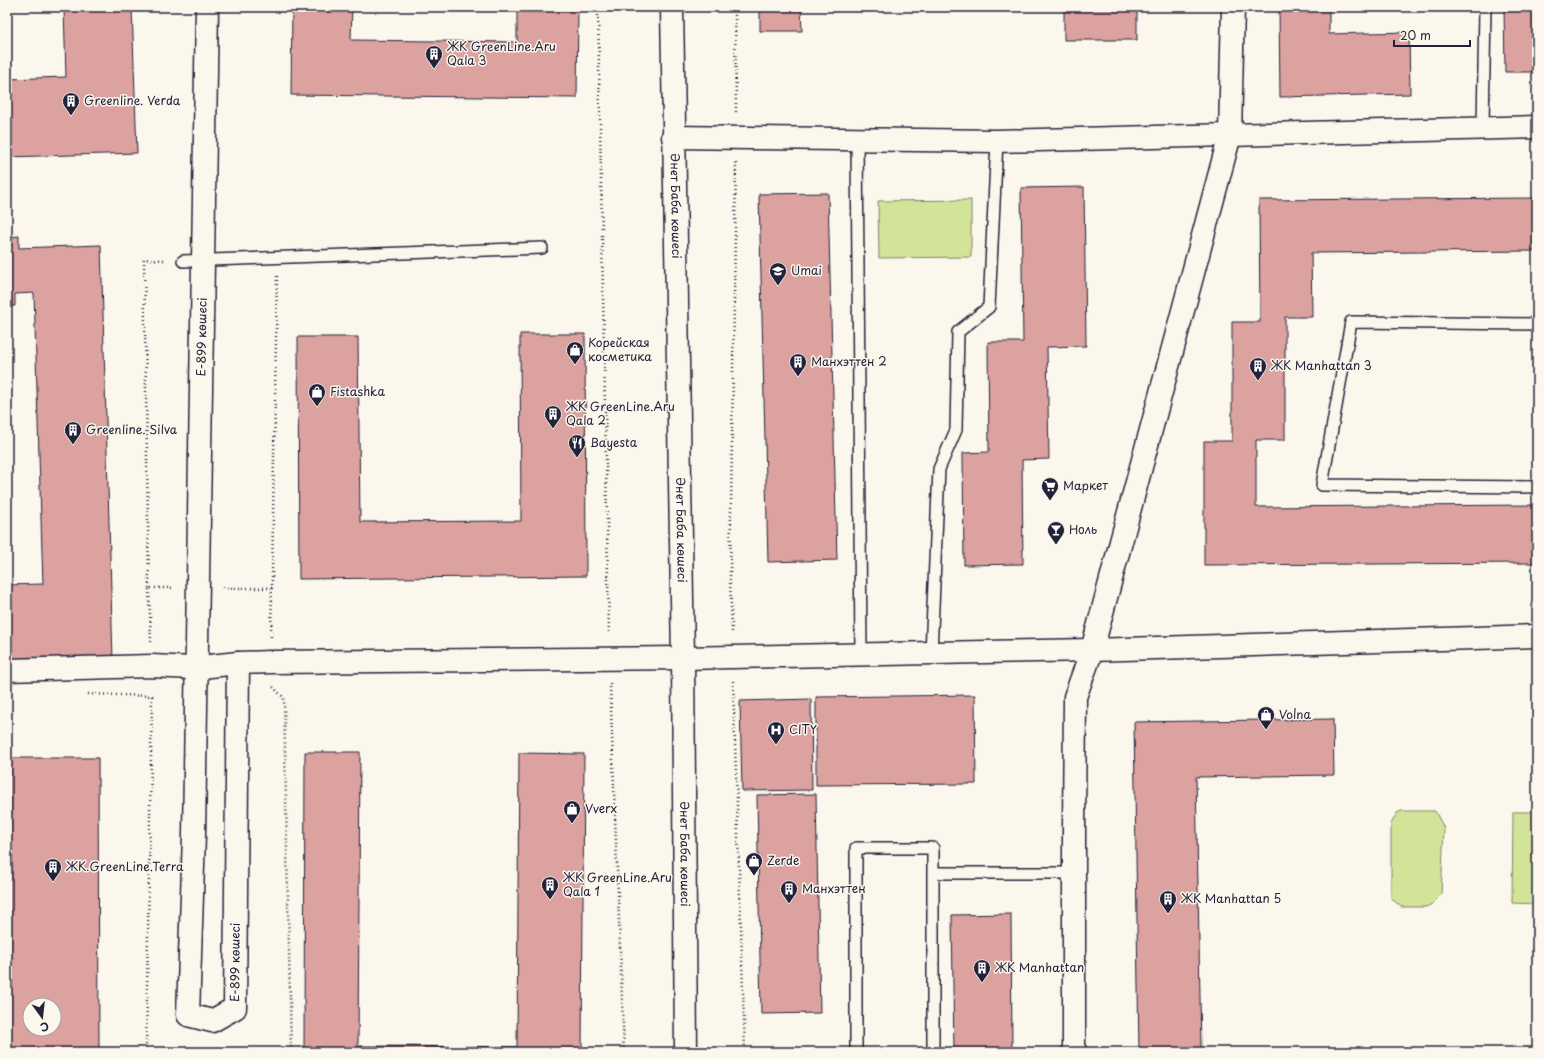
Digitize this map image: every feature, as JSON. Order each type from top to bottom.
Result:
[{"type":"street","name":"Е-899 көшесі","points":[[207,7],[193,261],[197,668],[194,835],[188,1014],[212,1021],[235,1008],[238,663]]},
{"type":"street","name":"Әнет Баба көшесі","points":[[672,7],[683,658],[686,1052]]},
{"type":"street","points":[[1074,1052],[1076,697],[1092,650],[1230,135],[1233,7]]},
{"type":"street","points":[[673,137],[997,141],[1537,127]]},
{"type":"street","points":[[7,670],[152,666],[197,668],[238,663],[271,662],[683,658],[1092,650],[1537,636]]},
{"type":"lane","points":[[1483,128],[1485,7]]},
{"type":"lane","points":[[857,139],[861,654]]},
{"type":"lane","points":[[931,653],[939,469],[956,430],[958,332],[989,307],[997,141]]},
{"type":"lane","points":[[193,261],[542,248]]},
{"type":"lane","points":[[1537,324],[1351,322],[1322,485],[1537,487]]},
{"type":"lane","points":[[856,1052],[856,848],[933,848],[934,1052]]},
{"type":"lane","points":[[933,874],[1074,873]]},
{"type":"path","points":[[598,7],[609,658],[624,1052]]},
{"type":"path","points":[[735,7],[736,138],[730,579],[745,1052]]},
{"type":"path","points":[[278,258],[270,683],[284,698],[292,1052]]},
{"type":"path","points":[[149,588],[144,259],[193,261]]},
{"type":"path","points":[[83,694],[152,696],[146,1052]]},
{"type":"green space","points":[[971,200],[971,257],[879,258],[878,201]]},
{"type":"green space","points":[[1401,811],[1435,811],[1444,828],[1441,895],[1432,904],[1426,907],[1401,907],[1391,898],[1391,824],[1397,813]]},
{"type":"green space","points":[[1513,812],[1537,812],[1537,904],[1512,903]]},
{"type":"building","name":"Greenline. Verda","points":[[64,7],[132,7],[137,153],[7,157],[7,79],[66,77]]},
{"type":"building","name":"ЖК GreenLine.Aru Qala 3","points":[[292,7],[352,7],[351,40],[517,42],[517,7],[578,7],[577,98],[291,95]]},
{"type":"building","points":[[760,7],[801,7],[802,31],[760,31]]},
{"type":"building","points":[[1064,7],[1137,7],[1137,40],[1064,40]]},
{"type":"building","points":[[1279,7],[1329,7],[1329,34],[1409,32],[1410,94],[1280,97]]},
{"type":"building","points":[[1504,7],[1537,7],[1537,72],[1505,72]]},
{"type":"building","points":[[1084,187],[1086,346],[1047,347],[1049,459],[1022,460],[1023,564],[964,565],[963,453],[989,452],[988,342],[1023,342],[1021,188]]},
{"type":"building","name":"Манхэттен 2","points":[[828,193],[837,560],[768,562],[759,194]]},
{"type":"building","name":"ЖК Manhattan 3","points":[[1537,198],[1537,251],[1311,253],[1312,317],[1285,317],[1285,440],[1256,440],[1256,507],[1537,505],[1537,563],[1204,565],[1204,441],[1232,441],[1232,322],[1260,322],[1259,200]]},
{"type":"building","name":"Greenline. Silva","points":[[19,236],[19,248],[101,245],[113,660],[7,663],[7,585],[43,584],[34,293],[15,294],[15,306],[7,306],[7,237]]},
{"type":"building","name":"ЖК GreenLine.Aru Qala 2","points":[[520,334],[585,334],[586,576],[299,579],[298,337],[358,337],[360,522],[521,521]]},
{"type":"building","points":[[975,695],[976,784],[816,785],[816,697]]},
{"type":"building","name":"CITY","points":[[811,699],[812,790],[742,791],[740,701]]},
{"type":"building","name":"ЖК Manhattan 5","points":[[1333,719],[1334,775],[1196,777],[1201,1052],[1139,1052],[1134,722]]},
{"type":"building","name":"ЖК GreenLine.Aru Qala 1","points":[[305,752],[360,752],[358,1046],[517,1047],[519,753],[584,754],[582,1052],[304,1052]]},
{"type":"building","name":"ЖК.GreenLine.Terra","points":[[7,758],[98,758],[99,1052],[7,1052]]},
{"type":"building","name":"Манхэттен","points":[[816,794],[820,1013],[761,1014],[757,795]]},
{"type":"building","name":"ЖК Manhattan","points":[[1011,914],[1012,1052],[954,1052],[952,915]]},
{"type":"place","name":"ЖК GreenLine.Aru Qala 3","points":[[434,69]]},
{"type":"place","name":"Greenline. Verda","points":[[71,116]]},
{"type":"place","name":"Umai","points":[[778,286]]},
{"type":"place","name":"Корейская косметика","points":[[575,365]]},
{"type":"place","name":"Манхэттен 2","points":[[798,377]]},
{"type":"place","name":"ЖК Manhattan 3","points":[[1258,381]]},
{"type":"place","name":"Fistashka","points":[[317,407]]},
{"type":"place","name":"ЖК GreenLine.Aru Qala 2","points":[[553,429]]},
{"type":"place","name":"Greenline. Silva","points":[[73,445]]},
{"type":"place","name":"Bayesta","points":[[577,458]]},
{"type":"place","name":"Маркет","points":[[1050,501]]},
{"type":"place","name":"Ноль","points":[[1056,545]]},
{"type":"place","name":"Volna","points":[[1266,730]]},
{"type":"place","name":"CITY","points":[[776,745]]},
{"type":"place","name":"Vverx","points":[[572,824]]},
{"type":"place","name":"Zerde","points":[[754,876]]},
{"type":"place","name":"ЖК.GreenLine.Terra","points":[[53,882]]},
{"type":"place","name":"ЖК GreenLine.Aru Qala 1","points":[[550,900]]},
{"type":"place","name":"Манхэттен","points":[[789,904]]},
{"type":"place","name":"ЖК Manhattan 5","points":[[1168,914]]},
{"type":"place","name":"ЖК Manhattan","points":[[982,983]]}]
